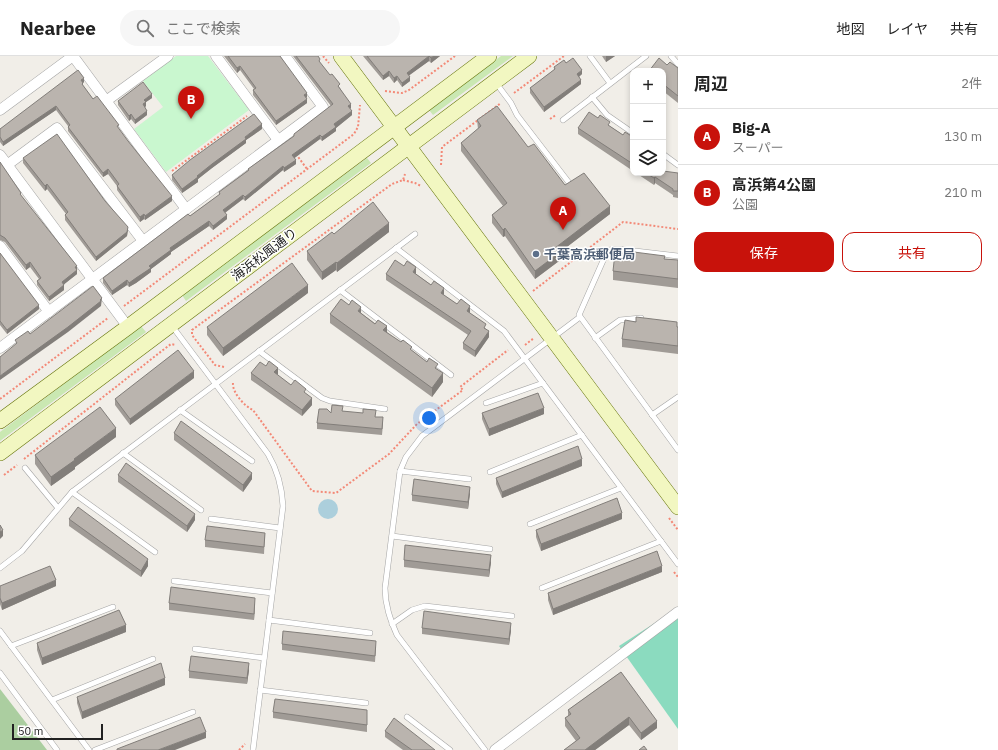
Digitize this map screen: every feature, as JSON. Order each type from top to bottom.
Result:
[{"type":"street","points":[[0,110],[73,56],[186,209]]},
{"type":"street","points":[[106,101],[168,56]]},
{"type":"street","points":[[216,56],[281,139]]},
{"type":"street","points":[[0,348],[323,107],[285,56]]},
{"type":"street","points":[[341,56],[678,507]]},
{"type":"street","name":"海浜松風通り","points":[[0,420],[128,327],[489,56]]},
{"type":"street","name":"海浜松風通り","points":[[0,453],[529,56]]},
{"type":"street","points":[[7,165],[57,128],[143,241]]},
{"type":"street","points":[[0,155],[128,327]]},
{"type":"street","points":[[0,246],[49,312]]},
{"type":"street","points":[[157,305],[171,324]]},
{"type":"street","points":[[495,750],[678,612]]},
{"type":"lane","points":[[590,56],[610,83]]},
{"type":"lane","points":[[563,120],[646,56]]},
{"type":"lane","points":[[671,56],[678,64]]},
{"type":"lane","points":[[494,82],[511,103],[517,115],[570,184]]},
{"type":"lane","points":[[592,97],[606,115],[630,131]]},
{"type":"lane","points":[[666,156],[678,165]]},
{"type":"lane","points":[[0,568],[22,551],[72,492],[415,234]]},
{"type":"lane","points":[[396,248],[504,331],[678,564]]},
{"type":"lane","points":[[678,256],[618,249],[609,250],[579,315],[678,450]]},
{"type":"lane","points":[[340,290],[451,375]]},
{"type":"lane","points":[[595,338],[624,318],[637,317],[650,319]]},
{"type":"lane","points":[[484,750],[397,635],[392,624],[385,596],[400,471],[406,457],[422,436],[580,318]]},
{"type":"lane","points":[[171,324],[216,383],[276,467],[282,493],[280,528],[253,750]]},
{"type":"lane","points":[[259,351],[322,398],[330,401],[385,409]]},
{"type":"lane","points":[[486,403],[543,382]]},
{"type":"lane","points":[[652,415],[678,396]]},
{"type":"lane","points":[[180,410],[252,461]]},
{"type":"lane","points":[[490,472],[582,435]]},
{"type":"lane","points":[[123,453],[201,510]]},
{"type":"lane","points":[[25,468],[58,508]]},
{"type":"lane","points":[[400,471],[469,479]]},
{"type":"lane","points":[[530,524],[621,488]]},
{"type":"lane","points":[[72,492],[155,552]]},
{"type":"lane","points":[[210,519],[280,528]]},
{"type":"lane","points":[[392,536],[490,548]]},
{"type":"lane","points":[[542,588],[661,541]]},
{"type":"lane","points":[[174,581],[272,593]]},
{"type":"lane","points":[[392,624],[412,610],[425,606],[512,616]]},
{"type":"lane","points":[[11,646],[113,607]]},
{"type":"lane","points":[[269,620],[370,633]]},
{"type":"lane","points":[[0,632],[89,750]]},
{"type":"lane","points":[[195,649],[264,658]]},
{"type":"lane","points":[[52,700],[153,659]]},
{"type":"lane","points":[[0,673],[56,750]]},
{"type":"lane","points":[[260,690],[366,703]]},
{"type":"lane","points":[[96,750],[193,712]]},
{"type":"lane","points":[[407,717],[450,750]]},
{"type":"path","points":[[323,56],[333,69]]},
{"type":"path","points":[[380,87],[385,91],[402,94],[455,56]]},
{"type":"path","points":[[514,93],[564,56]]},
{"type":"path","points":[[122,308],[354,134],[358,127],[361,107],[357,101]]},
{"type":"path","points":[[442,169],[440,162],[442,147],[504,101]]},
{"type":"path","points":[[163,178],[256,109]]},
{"type":"path","points":[[550,119],[556,114]]},
{"type":"path","points":[[281,139],[307,169]]},
{"type":"path","points":[[230,365],[226,368],[215,365],[192,335],[192,330],[392,184],[403,180],[405,174]]},
{"type":"path","points":[[533,291],[623,222],[678,229]]},
{"type":"path","points":[[528,285],[537,297]]},
{"type":"path","points":[[0,399],[110,316]]},
{"type":"path","points":[[522,347],[534,338]]},
{"type":"path","points":[[4,475],[171,344],[181,348]]},
{"type":"path","points":[[238,379],[232,383],[233,387],[246,406],[253,410],[312,491],[336,493],[389,454],[417,424],[463,390],[460,387],[507,350],[514,352]]},
{"type":"path","points":[[674,571],[678,577]]},
{"type":"path","points":[[239,750],[247,739]]},
{"type":"green space","points":[[176,56],[208,56],[249,110],[166,172],[134,129],[163,107],[143,81]]},
{"type":"green space","points":[[501,56],[513,56],[433,115],[429,110]]},
{"type":"green space","points":[[367,158],[371,163],[186,301],[182,295]]},
{"type":"green space","points":[[141,326],[146,332],[0,441],[0,432]]},
{"type":"green space","points":[[678,608],[678,729],[619,646]]},
{"type":"green space","points":[[0,689],[47,750],[0,750]]},
{"type":"water","points":[[328,499],[335,502],[338,509],[335,516],[328,519],[321,516],[318,509],[321,502]]},
{"type":"building","points":[[228,56],[280,56],[307,93],[304,95],[307,99],[276,121],[253,90],[256,88],[240,66],[237,68]]},
{"type":"building","points":[[296,56],[318,56],[320,59],[319,61],[330,75],[332,74],[340,84],[338,86],[351,104],[348,106],[352,111],[334,124],[336,127],[322,137],[320,135],[292,155],[296,160],[284,168],[283,166],[245,197],[243,195],[223,210],[227,215],[213,226],[209,221],[170,248],[171,250],[149,266],[151,268],[129,283],[127,280],[112,291],[103,278],[188,214],[190,216],[220,194],[219,192],[294,136],[294,134],[333,104]]},
{"type":"building","points":[[367,56],[429,56],[407,73],[410,77],[402,83],[397,76],[394,78],[389,71],[383,76]]},
{"type":"building","points":[[573,58],[582,70],[577,74],[581,80],[544,107],[530,88],[555,69],[554,67],[564,60],[566,63]]},
{"type":"building","points":[[659,58],[667,65],[670,62],[678,68],[678,96],[666,86],[666,68],[651,68]]},
{"type":"building","points":[[78,70],[84,78],[81,80],[83,83],[82,84],[93,99],[97,96],[119,125],[117,126],[128,141],[172,196],[145,216],[144,214],[140,217],[117,186],[119,184],[108,169],[103,173],[68,127],[70,125],[56,106],[3,142],[0,137],[0,129]]},
{"type":"building","points":[[143,82],[152,94],[144,100],[146,102],[143,104],[147,111],[135,120],[131,114],[129,116],[118,101]]},
{"type":"building","points":[[497,106],[528,147],[534,144],[565,185],[584,173],[610,206],[555,248],[559,253],[535,271],[505,228],[503,230],[492,215],[507,203],[461,143],[481,126],[477,120]]},
{"type":"building","points":[[589,112],[598,118],[600,115],[610,122],[608,125],[623,135],[625,132],[630,135],[630,162],[578,128]]},
{"type":"building","points":[[254,114],[262,124],[245,137],[246,139],[212,164],[182,189],[172,175],[190,160]]},
{"type":"building","points":[[57,134],[105,201],[128,227],[127,232],[96,257],[65,215],[68,212],[47,184],[45,186],[23,158]]},
{"type":"building","points":[[0,162],[21,193],[20,194],[77,266],[75,267],[77,270],[62,282],[64,285],[49,297],[37,281],[41,278],[30,262],[26,265],[5,238],[0,235]]},
{"type":"building","points":[[666,171],[678,173],[678,191],[673,191],[673,189],[655,177],[654,178],[651,176],[666,176]]},
{"type":"building","points":[[373,202],[389,223],[337,263],[336,262],[322,272],[307,251],[332,232],[334,234]]},
{"type":"building","points":[[626,251],[665,256],[664,259],[678,260],[678,279],[613,271],[615,253],[626,254]]},
{"type":"building","points":[[0,253],[39,305],[7,330],[0,321]]},
{"type":"building","points":[[395,260],[404,266],[407,261],[416,267],[413,272],[431,285],[434,281],[444,288],[441,293],[457,304],[461,299],[470,306],[467,311],[486,324],[484,328],[489,331],[475,351],[463,343],[471,331],[386,274]]},
{"type":"building","points":[[292,263],[308,285],[223,348],[207,327]]},
{"type":"building","points":[[93,286],[102,298],[100,300],[101,301],[68,327],[0,376],[0,357],[17,343],[15,340],[28,331],[30,334]]},
{"type":"building","points":[[341,299],[349,305],[352,300],[361,307],[358,311],[375,324],[378,320],[387,326],[383,330],[401,342],[403,340],[412,347],[410,349],[427,362],[429,358],[438,364],[435,368],[443,373],[432,388],[330,314]]},
{"type":"building","points":[[636,317],[677,322],[678,346],[622,339],[625,320],[636,322]]},
{"type":"building","points":[[178,350],[194,371],[130,419],[115,399]]},
{"type":"building","points":[[269,361],[278,368],[274,372],[291,385],[295,380],[306,389],[304,392],[312,398],[302,410],[251,373],[260,362],[266,366]]},
{"type":"building","points":[[538,393],[544,408],[489,429],[482,413]]},
{"type":"building","points":[[332,405],[343,406],[342,411],[363,413],[363,409],[376,410],[375,417],[383,417],[382,429],[317,423],[319,409],[327,409],[331,413]]},
{"type":"building","points":[[100,407],[116,428],[51,477],[35,455]]},
{"type":"building","points":[[181,421],[252,473],[243,485],[174,433]]},
{"type":"building","points":[[578,446],[582,459],[502,492],[496,478]]},
{"type":"building","points":[[126,463],[195,514],[187,526],[118,475]]},
{"type":"building","points":[[414,479],[470,487],[468,502],[412,495]]},
{"type":"building","points":[[617,498],[622,513],[541,544],[536,530]]},
{"type":"building","points":[[78,507],[148,559],[141,571],[69,519]]},
{"type":"building","points":[[0,525],[3,530],[0,532]]},
{"type":"building","points":[[207,526],[265,533],[264,547],[205,540]]},
{"type":"building","points":[[405,545],[491,555],[489,570],[404,560]]},
{"type":"building","points":[[657,551],[662,566],[553,609],[548,593]]},
{"type":"building","points":[[50,566],[56,580],[2,603],[0,598],[0,586]]},
{"type":"building","points":[[171,587],[255,598],[254,614],[169,603]]},
{"type":"building","points":[[119,610],[126,625],[42,658],[37,643]]},
{"type":"building","points":[[424,611],[511,623],[509,639],[422,628]]},
{"type":"building","points":[[283,631],[376,641],[375,656],[282,644]]},
{"type":"building","points":[[191,656],[249,663],[247,678],[189,671]]},
{"type":"building","points":[[161,663],[165,678],[82,712],[77,697]]},
{"type":"building","points":[[621,672],[657,721],[641,733],[629,717],[585,750],[564,750],[580,738],[565,718],[571,714],[568,710]]},
{"type":"building","points":[[275,699],[367,710],[367,725],[273,712]]},
{"type":"building","points":[[200,717],[206,732],[158,750],[117,750],[117,749]]},
{"type":"building","points":[[394,718],[435,750],[412,750],[385,731]]},
{"type":"building","points":[[644,746],[647,750],[639,750]]},
{"type":"place","name":"高浜第4公園","points":[[191,119]]},
{"type":"place","name":"Big-A","points":[[563,230]]},
{"type":"place","name":"千葉高浜郵便局","points":[[536,254]]}]
